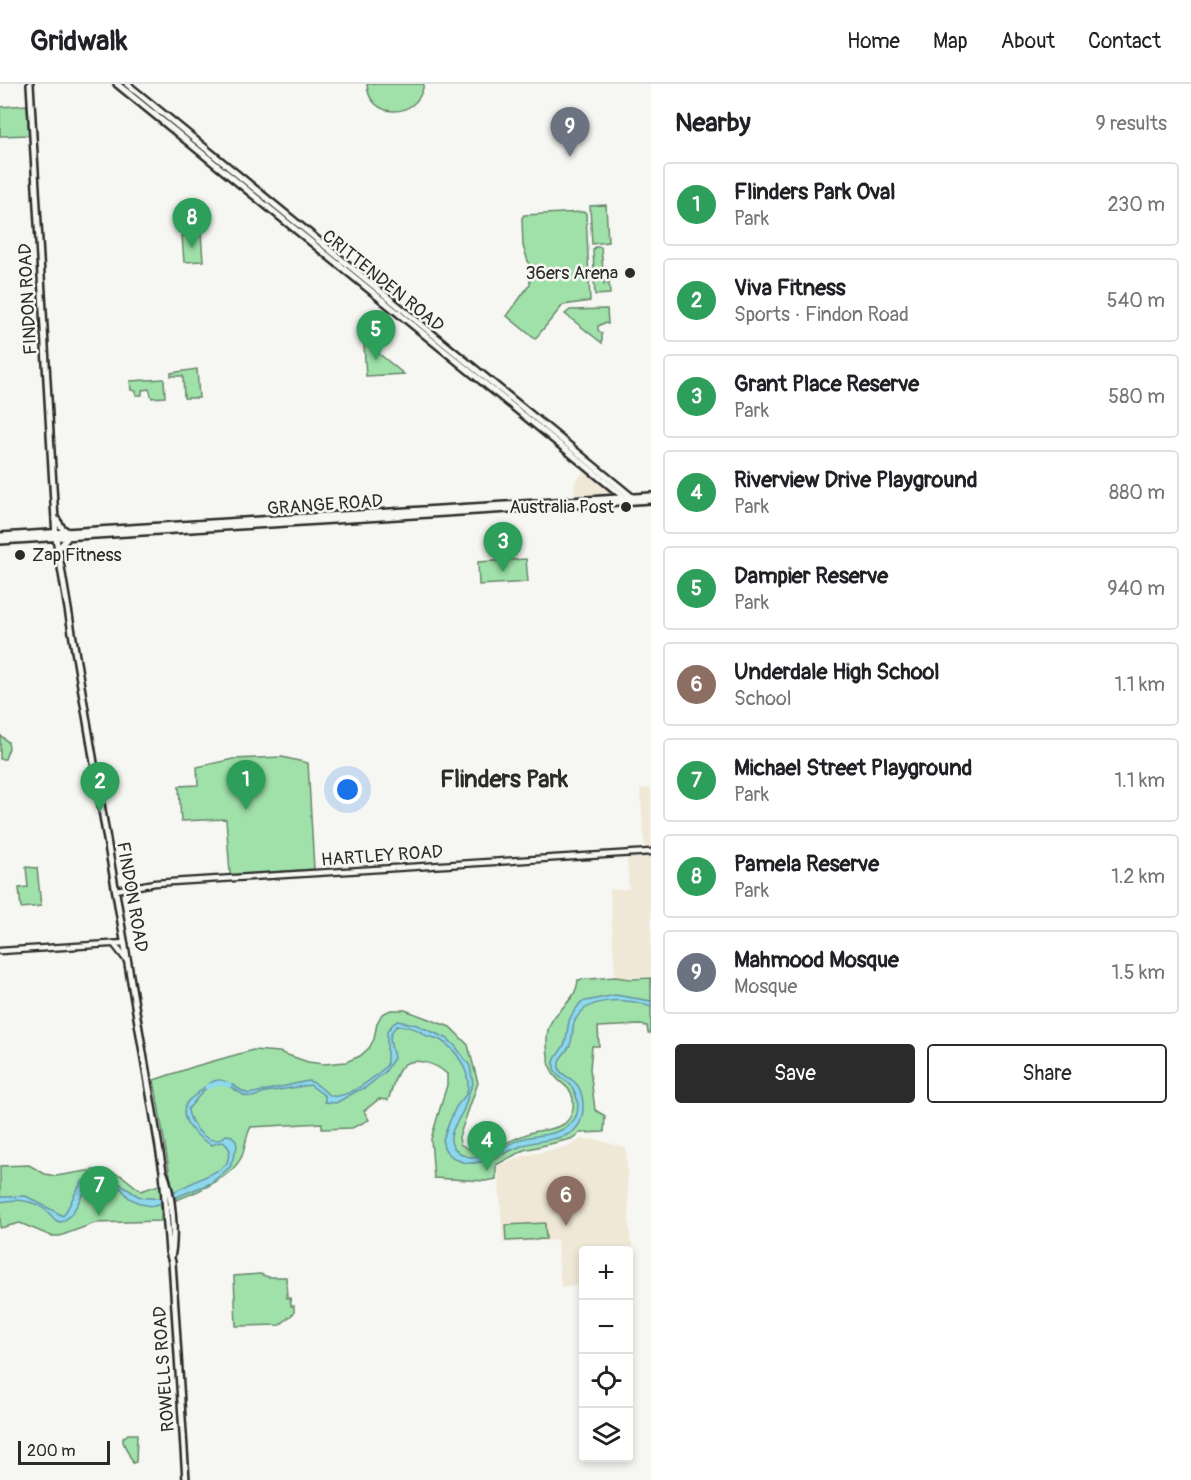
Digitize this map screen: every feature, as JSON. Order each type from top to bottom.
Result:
[{"type":"main road","name":"FINDON ROAD","points":[[30,84],[57,535],[168,1210]]},
{"type":"main road","name":"CRITTENDEN ROAD","points":[[117,84],[629,498]]},
{"type":"main road","name":"CRITTENDEN ROAD","points":[[127,84],[629,498]]},
{"type":"main road","points":[[614,498],[618,495],[618,491]]},
{"type":"main road","name":"GRANGE ROAD","points":[[0,541],[68,534],[614,498],[651,498]]},
{"type":"main road","name":"GRANGE ROAD","points":[[68,534],[629,498]]},
{"type":"main road","points":[[56,520],[68,534],[59,547],[45,536],[56,520]]},
{"type":"main road","name":"GRANGE ROAD","points":[[0,536],[45,536]]},
{"type":"main road","name":"ROWELLS ROAD","points":[[168,1210],[186,1480]]},
{"type":"street","name":"HARTLEY ROAD","points":[[116,890],[155,883],[651,852]]},
{"type":"street","points":[[0,951],[125,943]]},
{"type":"street","points":[[114,944],[128,962]]},
{"type":"shaded area","points":[[586,469],[615,492],[614,495],[575,497],[574,483]]},
{"type":"shaded area","points":[[651,788],[651,847],[645,848],[640,789]]},
{"type":"shaded area","points":[[651,856],[651,976],[615,978],[610,890],[629,889],[627,858]]},
{"type":"shaded area","points":[[581,1139],[598,1140],[626,1148],[630,1240],[633,1244],[634,1261],[633,1246],[579,1246],[579,1285],[561,1287],[557,1240],[503,1243],[498,1166],[523,1156],[570,1146]]},
{"type":"green space","points":[[367,84],[424,84],[420,96],[413,105],[394,111],[375,104],[369,96]]},
{"type":"green space","points":[[27,105],[29,135],[0,136],[0,107]]},
{"type":"green space","points":[[606,205],[608,242],[592,244],[590,206]]},
{"type":"green space","points":[[586,213],[590,301],[563,305],[535,339],[507,316],[530,284],[529,264],[523,246],[522,218],[524,215]]},
{"type":"green space","points":[[201,233],[203,261],[184,262],[182,236]]},
{"type":"green space","points":[[595,247],[601,247],[603,271],[594,271],[593,250]]},
{"type":"green space","points":[[594,279],[604,279],[604,285],[609,281],[610,294],[595,295]]},
{"type":"green space","points":[[607,309],[608,324],[598,326],[602,334],[602,343],[565,314],[570,310]]},
{"type":"green space","points":[[367,344],[404,374],[366,376],[364,345]]},
{"type":"green space","points":[[197,369],[199,398],[184,398],[183,376],[171,376],[171,373]]},
{"type":"green space","points":[[164,379],[165,397],[152,398],[149,389],[142,390],[142,395],[136,395],[136,391],[131,390],[130,381]]},
{"type":"green space","points":[[526,559],[528,582],[479,585],[478,562]]},
{"type":"green space","points":[[0,735],[8,742],[9,748],[5,759],[0,759]]},
{"type":"green space","points":[[282,757],[308,763],[314,869],[232,875],[226,819],[181,821],[179,786],[198,785],[197,767],[233,759]]},
{"type":"green space","points":[[26,867],[37,868],[41,906],[21,908],[19,888],[28,887]]},
{"type":"green space","points":[[615,977],[651,978],[651,1033],[648,1033],[647,1026],[640,1025],[598,1027],[599,1046],[592,1046],[590,1069],[595,1110],[605,1116],[604,1132],[580,1133],[571,1139],[524,1150],[496,1165],[496,1179],[485,1181],[434,1178],[431,1139],[447,1085],[447,1074],[437,1067],[417,1061],[404,1064],[396,1076],[388,1100],[379,1099],[364,1111],[369,1120],[352,1128],[322,1129],[322,1123],[251,1127],[243,1154],[235,1167],[205,1188],[161,1206],[161,1221],[95,1223],[60,1236],[51,1236],[20,1223],[0,1228],[0,1166],[29,1165],[45,1174],[56,1176],[106,1170],[122,1176],[141,1191],[171,1181],[154,1080],[253,1050],[279,1052],[308,1062],[324,1064],[346,1062],[360,1056],[369,1048],[382,1014],[391,1010],[405,1010],[450,1027],[468,1045],[478,1083],[459,1137],[460,1144],[472,1150],[481,1151],[495,1148],[530,1133],[558,1127],[570,1117],[573,1111],[573,1101],[571,1092],[554,1075],[550,1065],[548,1030],[555,1017],[573,995],[578,980]]},
{"type":"green space","points":[[545,1223],[546,1239],[506,1241],[505,1225]]},
{"type":"green space","points":[[260,1274],[268,1277],[286,1277],[287,1298],[290,1298],[291,1306],[294,1306],[294,1313],[280,1325],[236,1326],[234,1276]]},
{"type":"green space","points":[[128,1434],[137,1434],[136,1462],[133,1463],[123,1442],[123,1438]]},
{"type":"water","points":[[615,995],[651,1001],[651,1007],[631,1002],[608,1001],[587,1007],[580,1014],[574,1023],[572,1040],[561,1058],[559,1068],[579,1087],[583,1103],[582,1116],[578,1126],[564,1136],[524,1145],[475,1163],[455,1159],[445,1149],[443,1141],[456,1107],[467,1092],[467,1078],[462,1063],[452,1049],[437,1038],[414,1029],[397,1026],[390,1037],[394,1058],[385,1072],[365,1088],[336,1103],[325,1102],[325,1096],[310,1085],[266,1092],[253,1097],[245,1096],[231,1087],[217,1083],[204,1090],[188,1109],[192,1122],[207,1138],[213,1140],[226,1135],[232,1136],[237,1147],[230,1167],[211,1183],[151,1206],[129,1198],[121,1188],[104,1182],[93,1182],[84,1191],[67,1219],[61,1222],[33,1203],[20,1200],[0,1202],[0,1197],[26,1196],[63,1216],[83,1181],[92,1177],[115,1181],[138,1196],[161,1198],[221,1169],[227,1163],[230,1150],[225,1143],[212,1145],[206,1142],[190,1127],[184,1114],[188,1101],[211,1082],[223,1081],[249,1094],[308,1081],[333,1096],[347,1094],[377,1075],[387,1065],[387,1031],[398,1021],[417,1025],[448,1039],[470,1066],[473,1084],[451,1136],[456,1150],[463,1155],[479,1157],[519,1140],[554,1133],[573,1121],[578,1107],[574,1091],[569,1083],[557,1075],[554,1067],[555,1060],[566,1040],[570,1018],[581,1002]]},
{"type":"waterway","points":[[207,1087],[219,1083],[229,1085]]},
{"type":"place","name":"Mahmood Mosque","points":[[570,157]]},
{"type":"place","name":"Pamela Reserve","points":[[192,248]]},
{"type":"place","name":"36ers Arena","points":[[630,273]]},
{"type":"place","name":"Dampier Reserve","points":[[376,360]]},
{"type":"place","name":"Australia Post","points":[[626,507]]},
{"type":"place","name":"Zap Fitness","points":[[20,555]]},
{"type":"place","name":"Grant Place Reserve","points":[[503,572]]},
{"type":"place","name":"Flinders Park Oval","points":[[246,810]]},
{"type":"place","name":"Viva Fitness","points":[[100,812]]},
{"type":"place","name":"Riverview Drive Playground","points":[[487,1171]]},
{"type":"place","name":"Michael Street Playground","points":[[99,1216]]},
{"type":"place","name":"Underdale High School","points":[[566,1226]]},
{"type":"district","name":"Flinders Park","points":[[504,779]]}]
